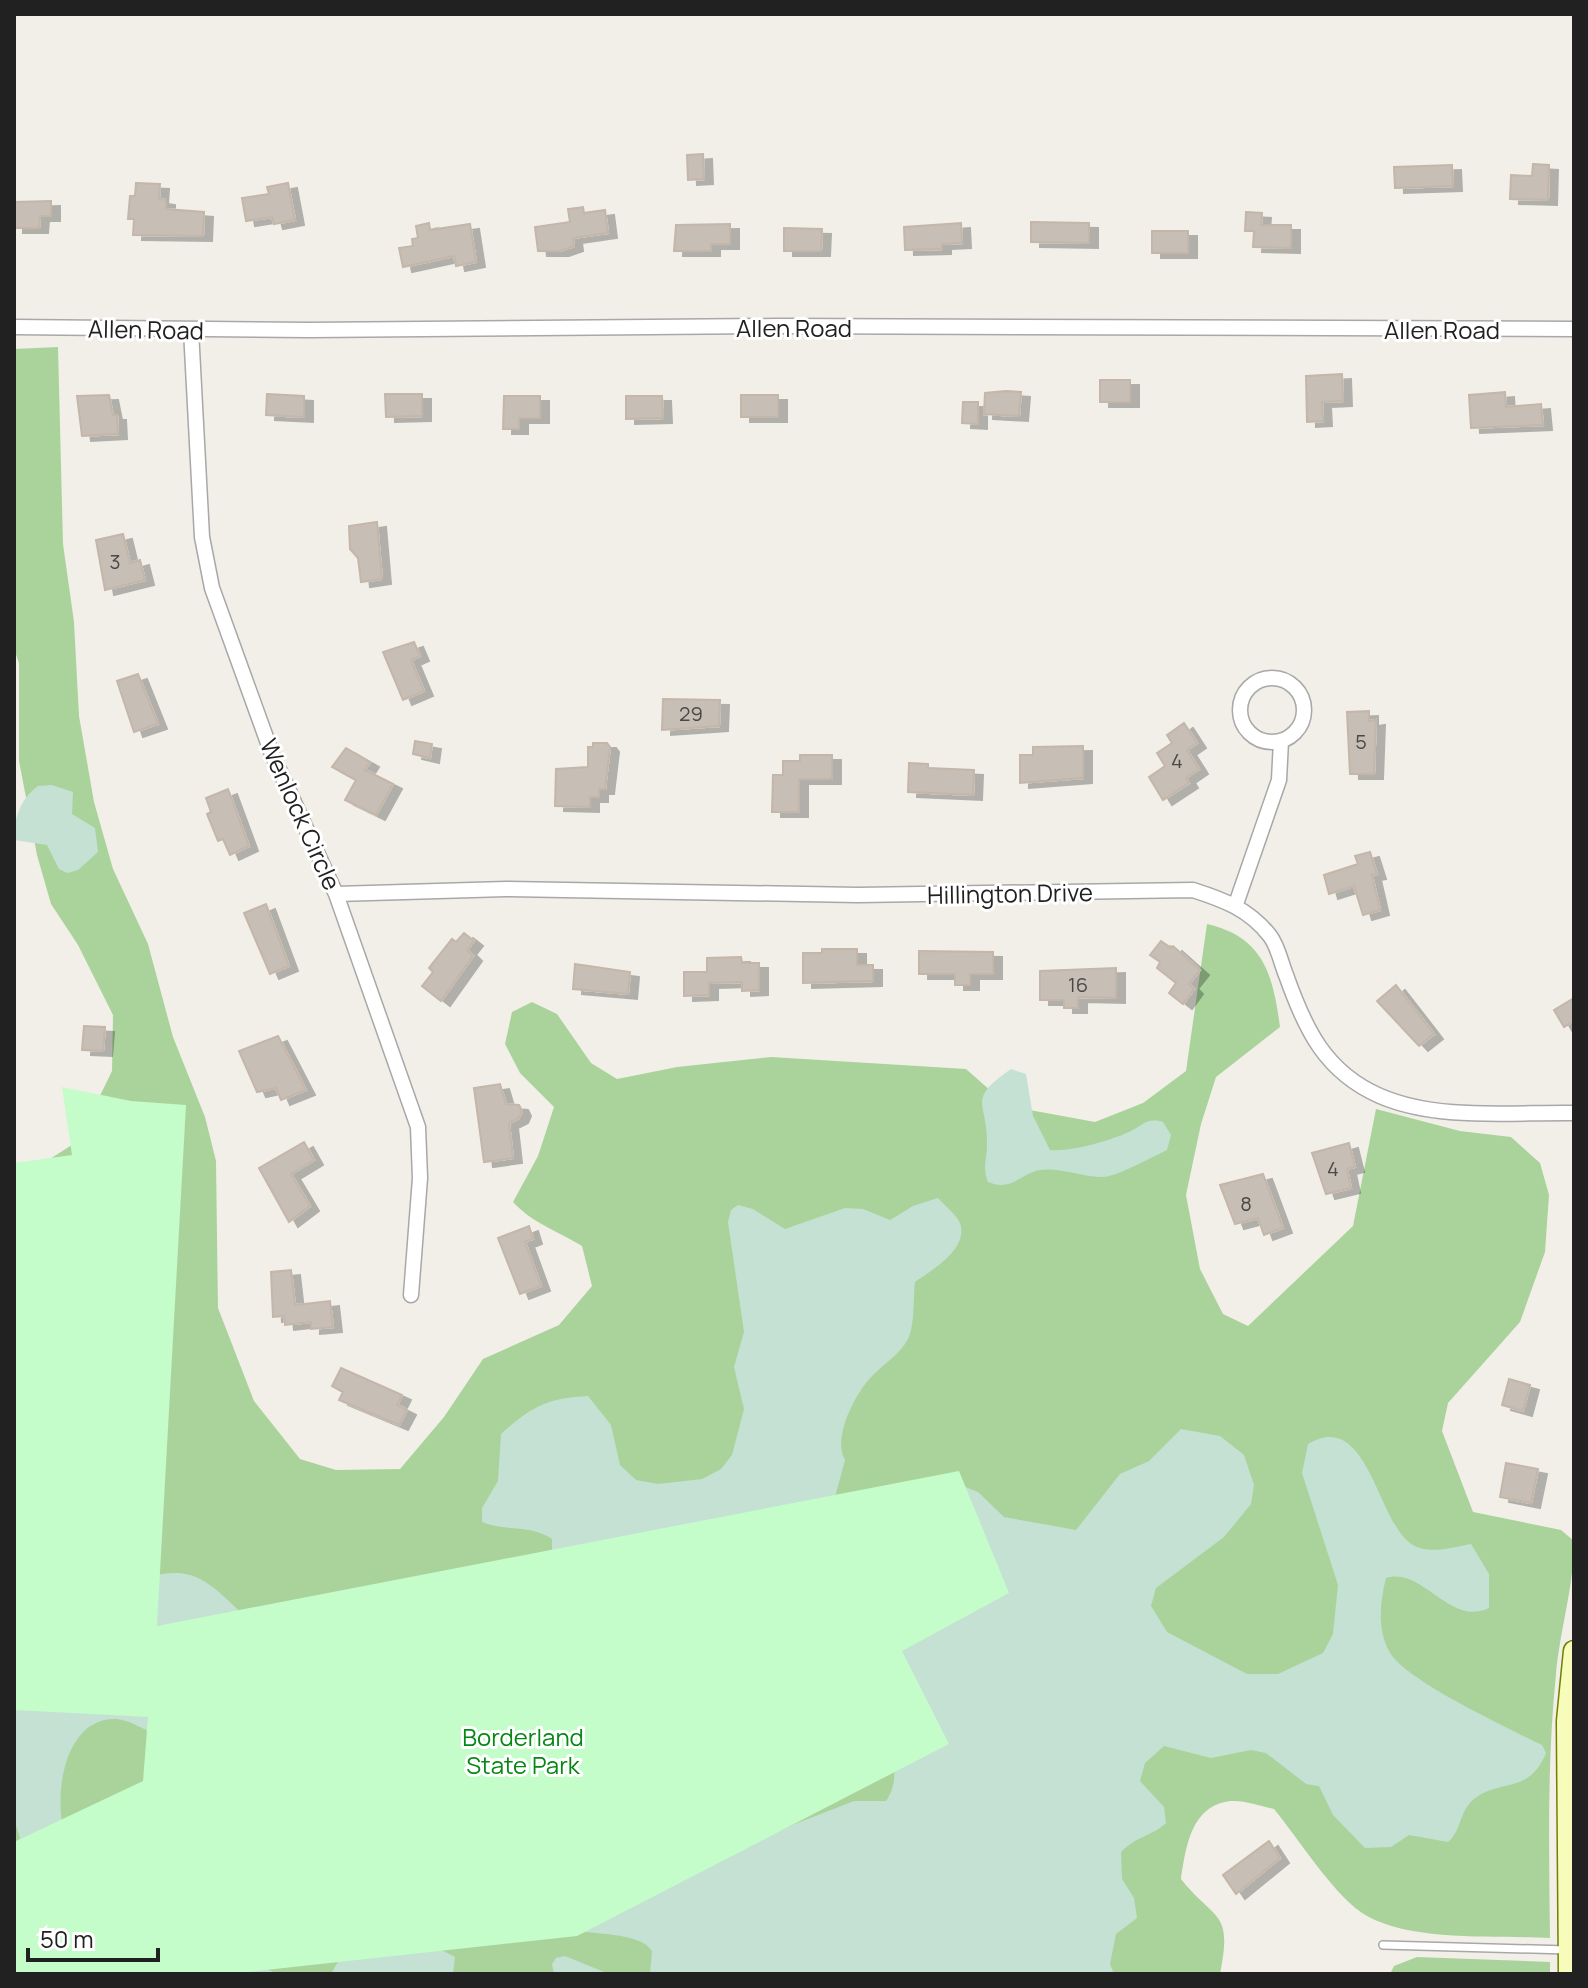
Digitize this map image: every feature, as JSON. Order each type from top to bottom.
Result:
[{"type":"street","name":"Allen Road","points":[[14,327],[191,330],[778,326],[1574,329]]},
{"type":"street","name":"Wenlock Circle","points":[[191,330],[202,537],[212,588],[272,754],[336,894],[418,1127],[420,1178],[411,1295]]},
{"type":"street","points":[[1271,679],[1289,684],[1303,704],[1298,730],[1281,741],[1261,739],[1241,722],[1244,695],[1259,680],[1271,679]]},
{"type":"street","points":[[1236,904],[1279,780],[1281,741]]},
{"type":"street","name":"Hillington Drive","points":[[336,894],[506,889],[858,895],[1193,890],[1236,904],[1273,938],[1304,1025],[1323,1056],[1348,1079],[1381,1096],[1427,1110],[1574,1113]]},
{"type":"street","points":[[1569,1974],[1567,1721],[1574,1651]]},
{"type":"lane","points":[[1383,1945],[1569,1950]]},
{"type":"green space","points":[[58,347],[63,544],[74,622],[79,716],[94,802],[113,869],[148,944],[173,1037],[205,1117],[216,1161],[218,1308],[254,1401],[300,1459],[336,1470],[400,1469],[444,1417],[483,1359],[559,1325],[592,1286],[582,1246],[537,1221],[513,1202],[538,1156],[554,1107],[520,1073],[505,1044],[512,1012],[532,1002],[557,1014],[591,1063],[617,1079],[677,1067],[771,1057],[966,1069],[1008,1106],[1095,1122],[1143,1103],[1186,1071],[1207,924],[1226,930],[1241,938],[1262,961],[1274,991],[1280,1027],[1216,1077],[1201,1124],[1186,1195],[1200,1269],[1223,1314],[1248,1326],[1353,1226],[1376,1109],[1460,1131],[1511,1137],[1540,1163],[1549,1195],[1545,1252],[1520,1322],[1448,1403],[1442,1431],[1473,1512],[1561,1530],[1574,1541],[1572,1575],[1558,1657],[1551,1740],[1550,1938],[1431,1934],[1386,1924],[1367,1916],[1343,1896],[1274,1809],[1231,1801],[1207,1810],[1199,1819],[1188,1841],[1181,1879],[1218,1918],[1222,1927],[1224,1938],[1220,1974],[14,1974],[14,1176],[25,1175],[78,1141],[112,1071],[113,1015],[78,945],[51,904],[37,855],[19,761],[19,663],[14,649],[14,349]]},
{"type":"green space","points":[[52,785],[73,792],[72,814],[95,828],[98,852],[78,870],[67,873],[59,869],[47,845],[14,840],[22,803],[38,786]]},
{"type":"green space","points":[[1011,1069],[1026,1074],[1033,1116],[1050,1150],[1101,1142],[1153,1121],[1163,1122],[1171,1135],[1167,1150],[1109,1176],[1095,1177],[1048,1169],[1033,1172],[1009,1184],[988,1182],[983,1096]]},
{"type":"green space","name":"Borderland State Park","points":[[62,1087],[131,1101],[186,1105],[157,1626],[959,1471],[1009,1593],[902,1651],[949,1744],[577,1936],[230,1974],[14,1974],[14,1842],[143,1781],[148,1717],[14,1710],[14,1163],[72,1155]]},
{"type":"green space","points":[[938,1198],[960,1223],[959,1242],[947,1258],[915,1282],[913,1319],[908,1339],[866,1383],[847,1416],[841,1440],[845,1460],[835,1497],[953,1482],[978,1492],[1004,1517],[1076,1530],[1120,1474],[1149,1461],[1181,1429],[1220,1436],[1244,1455],[1254,1485],[1251,1504],[1224,1537],[1156,1588],[1151,1606],[1167,1632],[1247,1674],[1278,1674],[1323,1653],[1333,1634],[1338,1585],[1302,1473],[1308,1444],[1328,1437],[1344,1441],[1358,1453],[1388,1512],[1410,1543],[1432,1550],[1471,1544],[1489,1574],[1489,1608],[1475,1612],[1449,1604],[1412,1580],[1386,1578],[1381,1615],[1389,1651],[1398,1662],[1435,1689],[1542,1745],[1546,1753],[1531,1775],[1474,1799],[1448,1842],[1409,1835],[1391,1847],[1365,1848],[1333,1815],[1319,1786],[1306,1784],[1266,1753],[1251,1750],[1211,1758],[1164,1746],[1145,1763],[1140,1781],[1164,1807],[1166,1823],[1121,1852],[1122,1879],[1134,1898],[1137,1918],[1116,1934],[1110,1964],[1114,1974],[650,1974],[652,1951],[637,1940],[567,1930],[795,1824],[854,1801],[886,1801],[894,1775],[885,1728],[152,1733],[117,1719],[99,1722],[84,1731],[66,1762],[60,1801],[65,1835],[244,1968],[267,1969],[277,1974],[14,1974],[14,1849],[20,1838],[14,1819],[14,1714],[20,1703],[14,1520],[115,1585],[156,1575],[184,1574],[210,1585],[241,1613],[552,1550],[552,1539],[544,1534],[482,1522],[482,1508],[498,1481],[501,1434],[540,1406],[561,1399],[588,1396],[611,1425],[620,1465],[636,1480],[658,1484],[702,1479],[721,1469],[732,1455],[744,1409],[734,1367],[744,1332],[728,1222],[731,1210],[738,1205],[753,1209],[785,1229],[845,1208],[863,1209],[890,1220],[913,1206]]},
{"type":"green space","points":[[424,1941],[455,1957],[453,1974],[331,1974],[343,1953]]},
{"type":"green space","points":[[565,1956],[609,1974],[554,1974],[552,1964],[556,1958]]},
{"type":"green space","points":[[1417,1957],[1550,1962],[1550,1974],[1390,1974],[1394,1966]]},
{"type":"building","points":[[703,154],[704,179],[688,180],[687,155]]},
{"type":"building","points":[[1533,164],[1549,165],[1548,200],[1510,199],[1511,175],[1532,176]]},
{"type":"building","points":[[1452,165],[1453,186],[1395,188],[1394,167]]},
{"type":"building","points":[[136,183],[160,184],[159,199],[166,200],[166,209],[204,212],[203,236],[133,235],[134,219],[128,219],[130,196],[135,196]]},
{"type":"building","points":[[288,183],[295,220],[274,224],[272,217],[246,221],[242,198],[269,194],[267,187]]},
{"type":"building","points":[[51,201],[51,216],[40,216],[39,228],[14,228],[14,202]]},
{"type":"building","points":[[583,207],[584,213],[605,210],[608,233],[573,238],[574,246],[560,251],[538,251],[535,227],[570,222],[568,209]]},
{"type":"building","points":[[1246,212],[1262,213],[1261,225],[1291,225],[1291,248],[1253,247],[1254,231],[1245,231]]},
{"type":"building","points":[[1031,222],[1089,223],[1089,243],[1031,242]]},
{"type":"building","points":[[429,223],[430,230],[470,224],[476,262],[456,266],[454,256],[403,267],[399,248],[413,246],[412,239],[418,238],[416,226]]},
{"type":"building","points":[[961,223],[962,243],[942,244],[942,249],[905,250],[904,227]]},
{"type":"building","points":[[730,224],[730,244],[711,244],[711,251],[674,251],[676,225]]},
{"type":"building","points":[[784,228],[822,229],[821,251],[784,251]]},
{"type":"building","points":[[1152,231],[1188,231],[1188,253],[1152,253]]},
{"type":"building","points":[[1342,374],[1343,401],[1322,402],[1323,421],[1307,422],[1306,376]]},
{"type":"building","points":[[1100,380],[1130,380],[1130,402],[1100,402]]},
{"type":"building","points":[[1021,392],[1019,416],[984,414],[985,393]]},
{"type":"building","points":[[1505,392],[1506,407],[1541,404],[1543,425],[1471,428],[1469,395]]},
{"type":"building","points":[[267,394],[304,396],[304,417],[266,415]]},
{"type":"building","points":[[385,394],[422,394],[422,416],[386,417]]},
{"type":"building","points":[[109,395],[113,415],[117,415],[118,434],[82,436],[77,396]]},
{"type":"building","points":[[741,395],[778,395],[778,417],[741,417]]},
{"type":"building","points":[[504,396],[540,396],[540,418],[519,418],[519,429],[503,429]]},
{"type":"building","points":[[626,396],[662,396],[663,418],[626,419]]},
{"type":"building","points":[[963,402],[978,402],[978,424],[962,423]]},
{"type":"building","points":[[377,522],[382,579],[361,582],[358,558],[350,549],[349,526]]},
{"type":"building","points":[[123,534],[130,563],[140,560],[145,580],[105,590],[96,540]]},
{"type":"building","points":[[414,642],[420,656],[411,660],[424,691],[403,700],[383,652]]},
{"type":"building","points":[[138,674],[158,724],[134,732],[117,681]]},
{"type":"building","points":[[663,699],[720,700],[719,726],[662,730]]},
{"type":"building","points":[[1369,711],[1369,721],[1376,720],[1374,774],[1350,774],[1347,712]]},
{"type":"building","points":[[1184,723],[1197,743],[1187,750],[1199,769],[1186,778],[1189,783],[1163,800],[1149,777],[1165,766],[1157,753],[1172,743],[1167,735]]},
{"type":"building","points":[[415,741],[432,744],[430,758],[413,754]]},
{"type":"building","points":[[593,743],[607,743],[610,747],[605,789],[599,789],[599,797],[590,797],[590,807],[555,806],[556,769],[588,767],[588,747],[593,747]]},
{"type":"building","points":[[1083,746],[1083,778],[1020,783],[1020,755],[1033,755],[1033,747]]},
{"type":"building","points":[[346,748],[370,762],[365,770],[393,784],[376,815],[345,800],[356,780],[332,767]]},
{"type":"building","points":[[800,755],[832,755],[832,779],[799,779],[799,812],[772,812],[773,775],[783,775],[783,761],[800,761]]},
{"type":"building","points":[[909,763],[928,764],[928,768],[974,770],[973,795],[908,792]]},
{"type":"building","points":[[228,789],[249,846],[230,855],[223,839],[218,841],[207,814],[211,812],[206,798]]},
{"type":"building","points":[[1370,852],[1377,874],[1372,875],[1380,910],[1363,915],[1354,886],[1329,894],[1324,875],[1358,864],[1355,856]]},
{"type":"building","points":[[266,904],[289,966],[270,974],[244,913]]},
{"type":"building","points":[[464,933],[474,941],[467,950],[473,956],[441,1001],[422,986],[433,972],[429,968],[452,939],[456,942]]},
{"type":"building","points":[[1161,941],[1171,948],[1173,946],[1200,970],[1189,984],[1194,989],[1183,1004],[1169,993],[1176,983],[1157,968],[1160,962],[1150,955]]},
{"type":"building","points":[[822,949],[857,949],[857,965],[873,965],[873,981],[803,983],[803,953],[822,953]]},
{"type":"building","points":[[919,951],[993,952],[993,974],[970,974],[970,985],[955,985],[955,974],[919,974]]},
{"type":"building","points":[[741,957],[742,963],[759,963],[759,990],[742,991],[742,982],[709,983],[709,995],[684,996],[684,972],[707,972],[707,958]]},
{"type":"building","points":[[575,964],[630,972],[628,994],[573,989]]},
{"type":"building","points":[[1116,968],[1116,998],[1078,997],[1078,1008],[1064,1008],[1064,1000],[1040,1000],[1040,971]]},
{"type":"building","points":[[1396,985],[1434,1034],[1419,1046],[1377,1001]]},
{"type":"building","points":[[1574,998],[1574,1021],[1564,1027],[1554,1010]]},
{"type":"building","points":[[84,1026],[105,1027],[103,1051],[82,1050]]},
{"type":"building","points":[[278,1036],[306,1090],[281,1100],[276,1088],[257,1092],[239,1051]]},
{"type":"building","points":[[500,1084],[506,1104],[519,1105],[522,1111],[519,1118],[509,1123],[513,1158],[484,1162],[474,1088]]},
{"type":"building","points":[[304,1142],[314,1160],[291,1174],[310,1206],[289,1222],[259,1168]]},
{"type":"building","points":[[1349,1143],[1355,1167],[1347,1169],[1351,1188],[1326,1194],[1312,1153]]},
{"type":"building","points":[[1263,1174],[1283,1228],[1264,1235],[1258,1218],[1235,1224],[1220,1185]]},
{"type":"building","points":[[529,1226],[533,1239],[525,1242],[541,1286],[520,1294],[498,1238]]},
{"type":"building","points":[[291,1270],[295,1305],[330,1301],[333,1327],[311,1329],[311,1322],[285,1325],[284,1316],[273,1317],[271,1272]]},
{"type":"building","points":[[341,1368],[402,1395],[397,1405],[407,1410],[399,1425],[339,1400],[343,1392],[332,1386]]},
{"type":"building","points":[[1509,1379],[1530,1385],[1523,1411],[1502,1405]]},
{"type":"building","points":[[1506,1463],[1538,1469],[1531,1503],[1500,1497]]},
{"type":"building","points":[[1269,1841],[1280,1858],[1236,1894],[1223,1875]]}]
